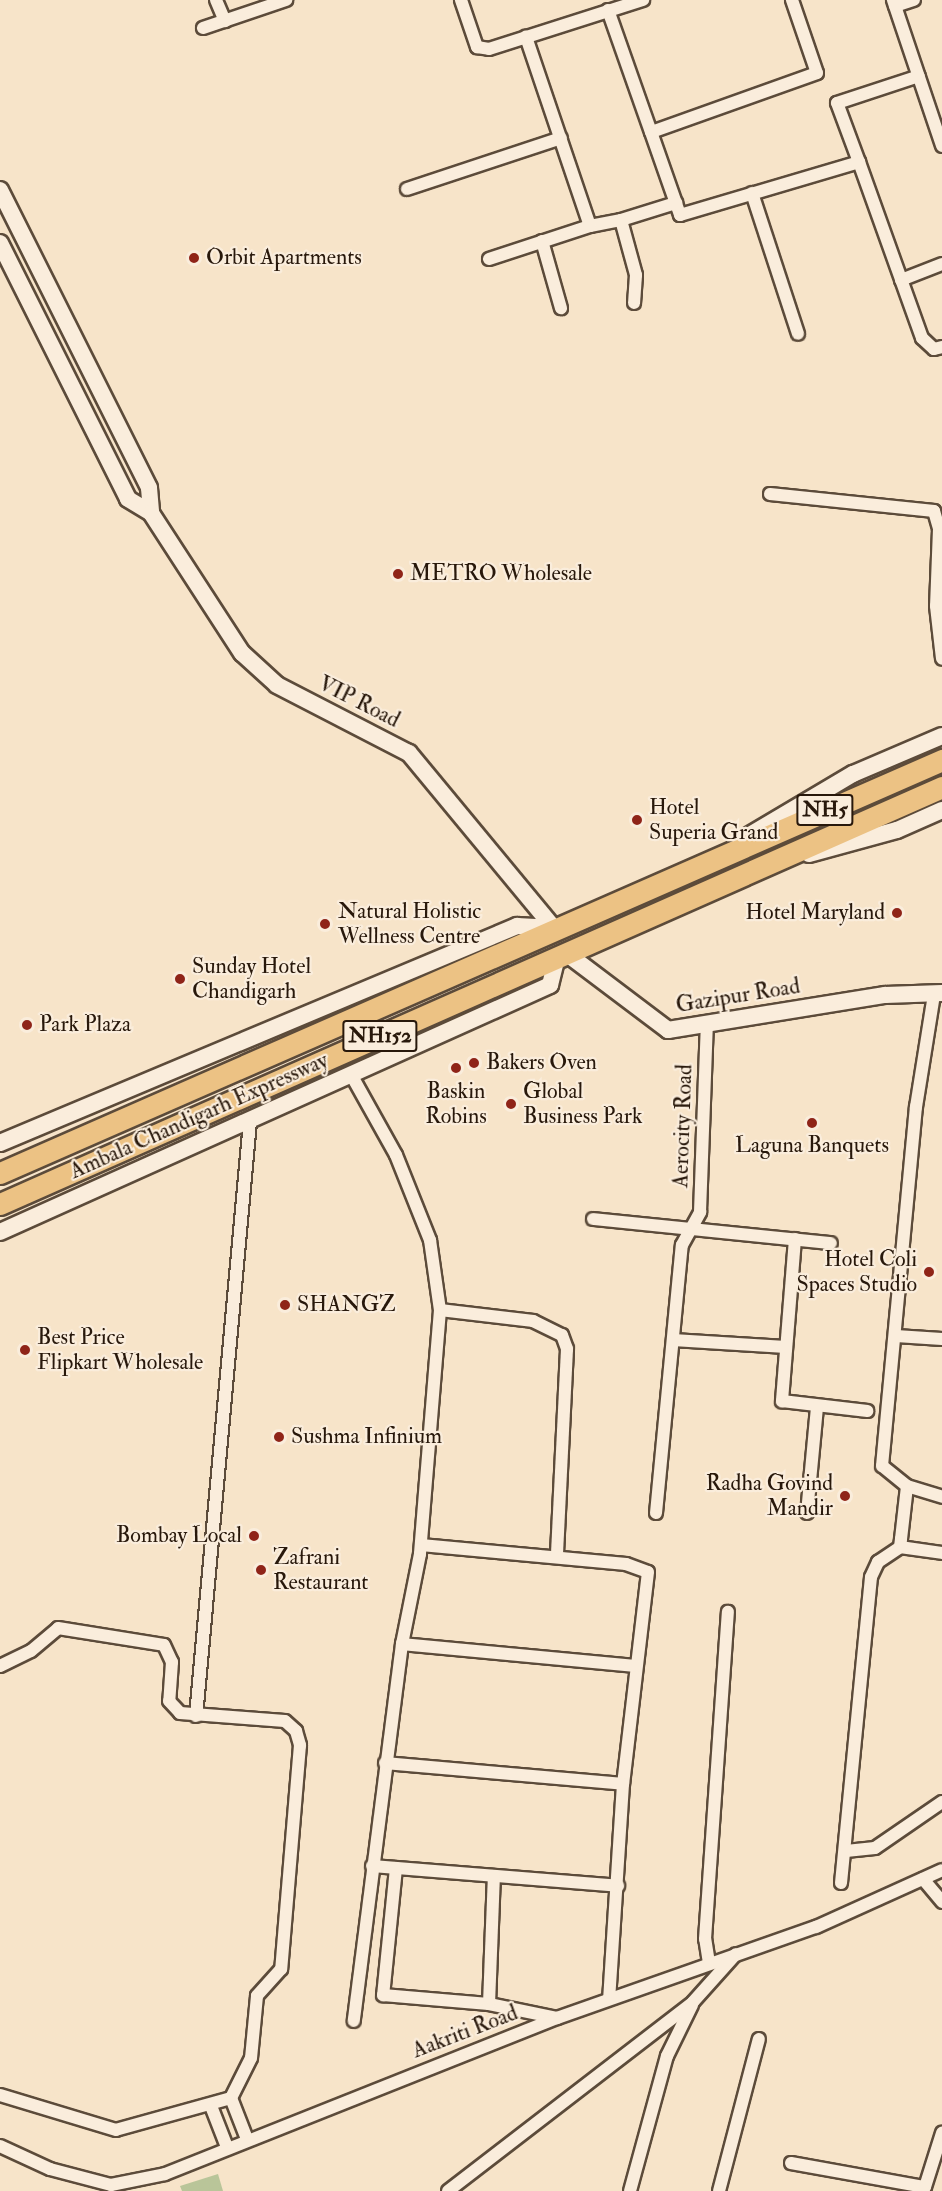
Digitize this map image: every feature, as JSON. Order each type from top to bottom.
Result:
[{"type":"highway","name":"NH5","points":[[708,860],[942,760]]},
{"type":"highway","name":"NH5","points":[[760,867],[942,787]]},
{"type":"highway","name":"Ambala Chandigarh Expressway","points":[[0,1173],[708,860]]},
{"type":"highway","name":"Ambala Chandigarh Expressway","points":[[0,1204],[760,867]]},
{"type":"street","points":[[216,0],[225,21]]},
{"type":"street","points":[[204,28],[286,0]]},
{"type":"street","points":[[461,0],[477,47],[489,49],[644,0]]},
{"type":"street","points":[[651,132],[817,73],[792,0]]},
{"type":"street","points":[[914,0],[894,3],[942,146]]},
{"type":"street","points":[[608,10],[680,215],[859,162]]},
{"type":"street","points":[[526,37],[590,226]]},
{"type":"street","points":[[919,76],[837,103],[927,346],[942,347]]},
{"type":"street","points":[[407,189],[561,138]]},
{"type":"street","points":[[0,190],[149,488],[151,513]]},
{"type":"street","points":[[752,194],[798,334]]},
{"type":"street","points":[[489,259],[590,226],[621,220],[676,203]]},
{"type":"street","points":[[621,220],[636,275],[634,303]]},
{"type":"street","points":[[542,241],[561,308]]},
{"type":"street","points":[[0,243],[128,499],[151,513]]},
{"type":"street","points":[[901,280],[942,264]]},
{"type":"street","points":[[770,494],[934,512],[939,529],[936,606],[942,659]]},
{"type":"street","name":"VIP Road","points":[[151,513],[242,653],[277,685],[409,753],[554,928]]},
{"type":"street","name":"NH152","points":[[708,860],[853,774],[942,736]]},
{"type":"street","name":"NH152","points":[[760,867],[897,830],[942,810]]},
{"type":"street","points":[[0,1143],[516,926],[554,928]]},
{"type":"street","points":[[0,1232],[353,1078],[550,985],[561,955]]},
{"type":"street","name":"Gazipur Road","points":[[561,955],[668,1030],[885,995],[938,993]]},
{"type":"street","points":[[938,993],[916,1107],[882,1467],[907,1486],[942,1497]]},
{"type":"street","name":"Aerocity Road","points":[[656,1513],[682,1245],[700,1212],[707,1023]]},
{"type":"street","points":[[353,1078],[396,1155],[430,1240],[440,1310],[421,1545],[402,1644],[385,1763],[354,2021]]},
{"type":"street","points":[[196,1716],[250,1122]]},
{"type":"street","points":[[593,1219],[831,1243]]},
{"type":"street","points":[[795,1239],[782,1401],[817,1407],[867,1411]]},
{"type":"street","points":[[440,1310],[533,1320],[562,1335],[567,1349],[557,1557]]},
{"type":"street","points":[[896,1336],[942,1339]]},
{"type":"street","points":[[673,1340],[786,1347]]},
{"type":"street","points":[[807,1513],[817,1407]]},
{"type":"street","points":[[841,1883],[846,1851],[872,1570],[900,1547],[907,1486]]},
{"type":"street","points":[[421,1545],[626,1564],[648,1572],[635,1666],[623,1784],[609,2000]]},
{"type":"street","points":[[900,1547],[942,1553]]},
{"type":"street","points":[[709,1963],[705,1940],[728,1612]]},
{"type":"street","points":[[0,1666],[31,1651],[58,1628],[164,1645],[172,1662],[169,1701],[180,1713],[285,1721],[296,1731],[300,1745],[281,1969],[257,1996],[251,2058],[231,2098],[211,2106],[116,2130],[0,2095]]},
{"type":"street","points":[[402,1644],[635,1666]]},
{"type":"street","points":[[385,1763],[623,1784]]},
{"type":"street","points":[[846,1851],[874,1848],[942,1802]]},
{"type":"street","points":[[372,1866],[618,1886]]},
{"type":"street","points":[[396,1868],[383,1995],[489,2004],[557,2018]]},
{"type":"street","name":"Aakriti Road","points":[[0,2146],[50,2169],[111,2185],[165,2174],[247,2139],[557,2018],[736,1953],[816,1927],[942,1870]]},
{"type":"street","points":[[489,2004],[494,1876]]},
{"type":"street","points":[[923,1879],[942,1902]]},
{"type":"street","points":[[448,2191],[693,2002],[736,1953]]},
{"type":"street","points":[[630,2191],[667,2056],[693,2002]]},
{"type":"street","points":[[719,2191],[759,2038]]},
{"type":"street","points":[[231,2098],[247,2139]]},
{"type":"street","points":[[211,2106],[227,2147]]},
{"type":"street","points":[[791,2163],[925,2187],[942,2133]]},
{"type":"green space","points":[[218,2174],[223,2191],[182,2191],[180,2186]]},
{"type":"place","name":"Orbit Apartments","points":[[194,258]]},
{"type":"place","name":"METRO Wholesale","points":[[398,574]]},
{"type":"place","name":"Hotel Superia Grand","points":[[637,820]]},
{"type":"place","name":"Hotel Maryland","points":[[897,913]]},
{"type":"place","name":"Natural Holistic Wellness Centre","points":[[325,924]]},
{"type":"place","name":"Sunday Hotel Chandigarh","points":[[180,979]]},
{"type":"place","name":"Park Plaza","points":[[27,1025]]},
{"type":"place","name":"Bakers Oven","points":[[474,1063]]},
{"type":"place","name":"Baskin Robins","points":[[456,1068]]},
{"type":"place","name":"Global Business Park","points":[[511,1104]]},
{"type":"place","name":"Laguna Banquets","points":[[812,1123]]},
{"type":"place","name":"Hotel Coli Spaces Studio","points":[[929,1272]]},
{"type":"place","name":"SHANGZ","points":[[285,1305]]},
{"type":"place","name":"Best Price Flipkart Wholesale","points":[[25,1350]]},
{"type":"place","name":"Sushma Infinium","points":[[279,1437]]},
{"type":"place","name":"Radha Govind Mandir","points":[[845,1496]]},
{"type":"place","name":"Bombay Local","points":[[254,1536]]},
{"type":"place","name":"Zafrani Restaurant","points":[[261,1570]]}]
